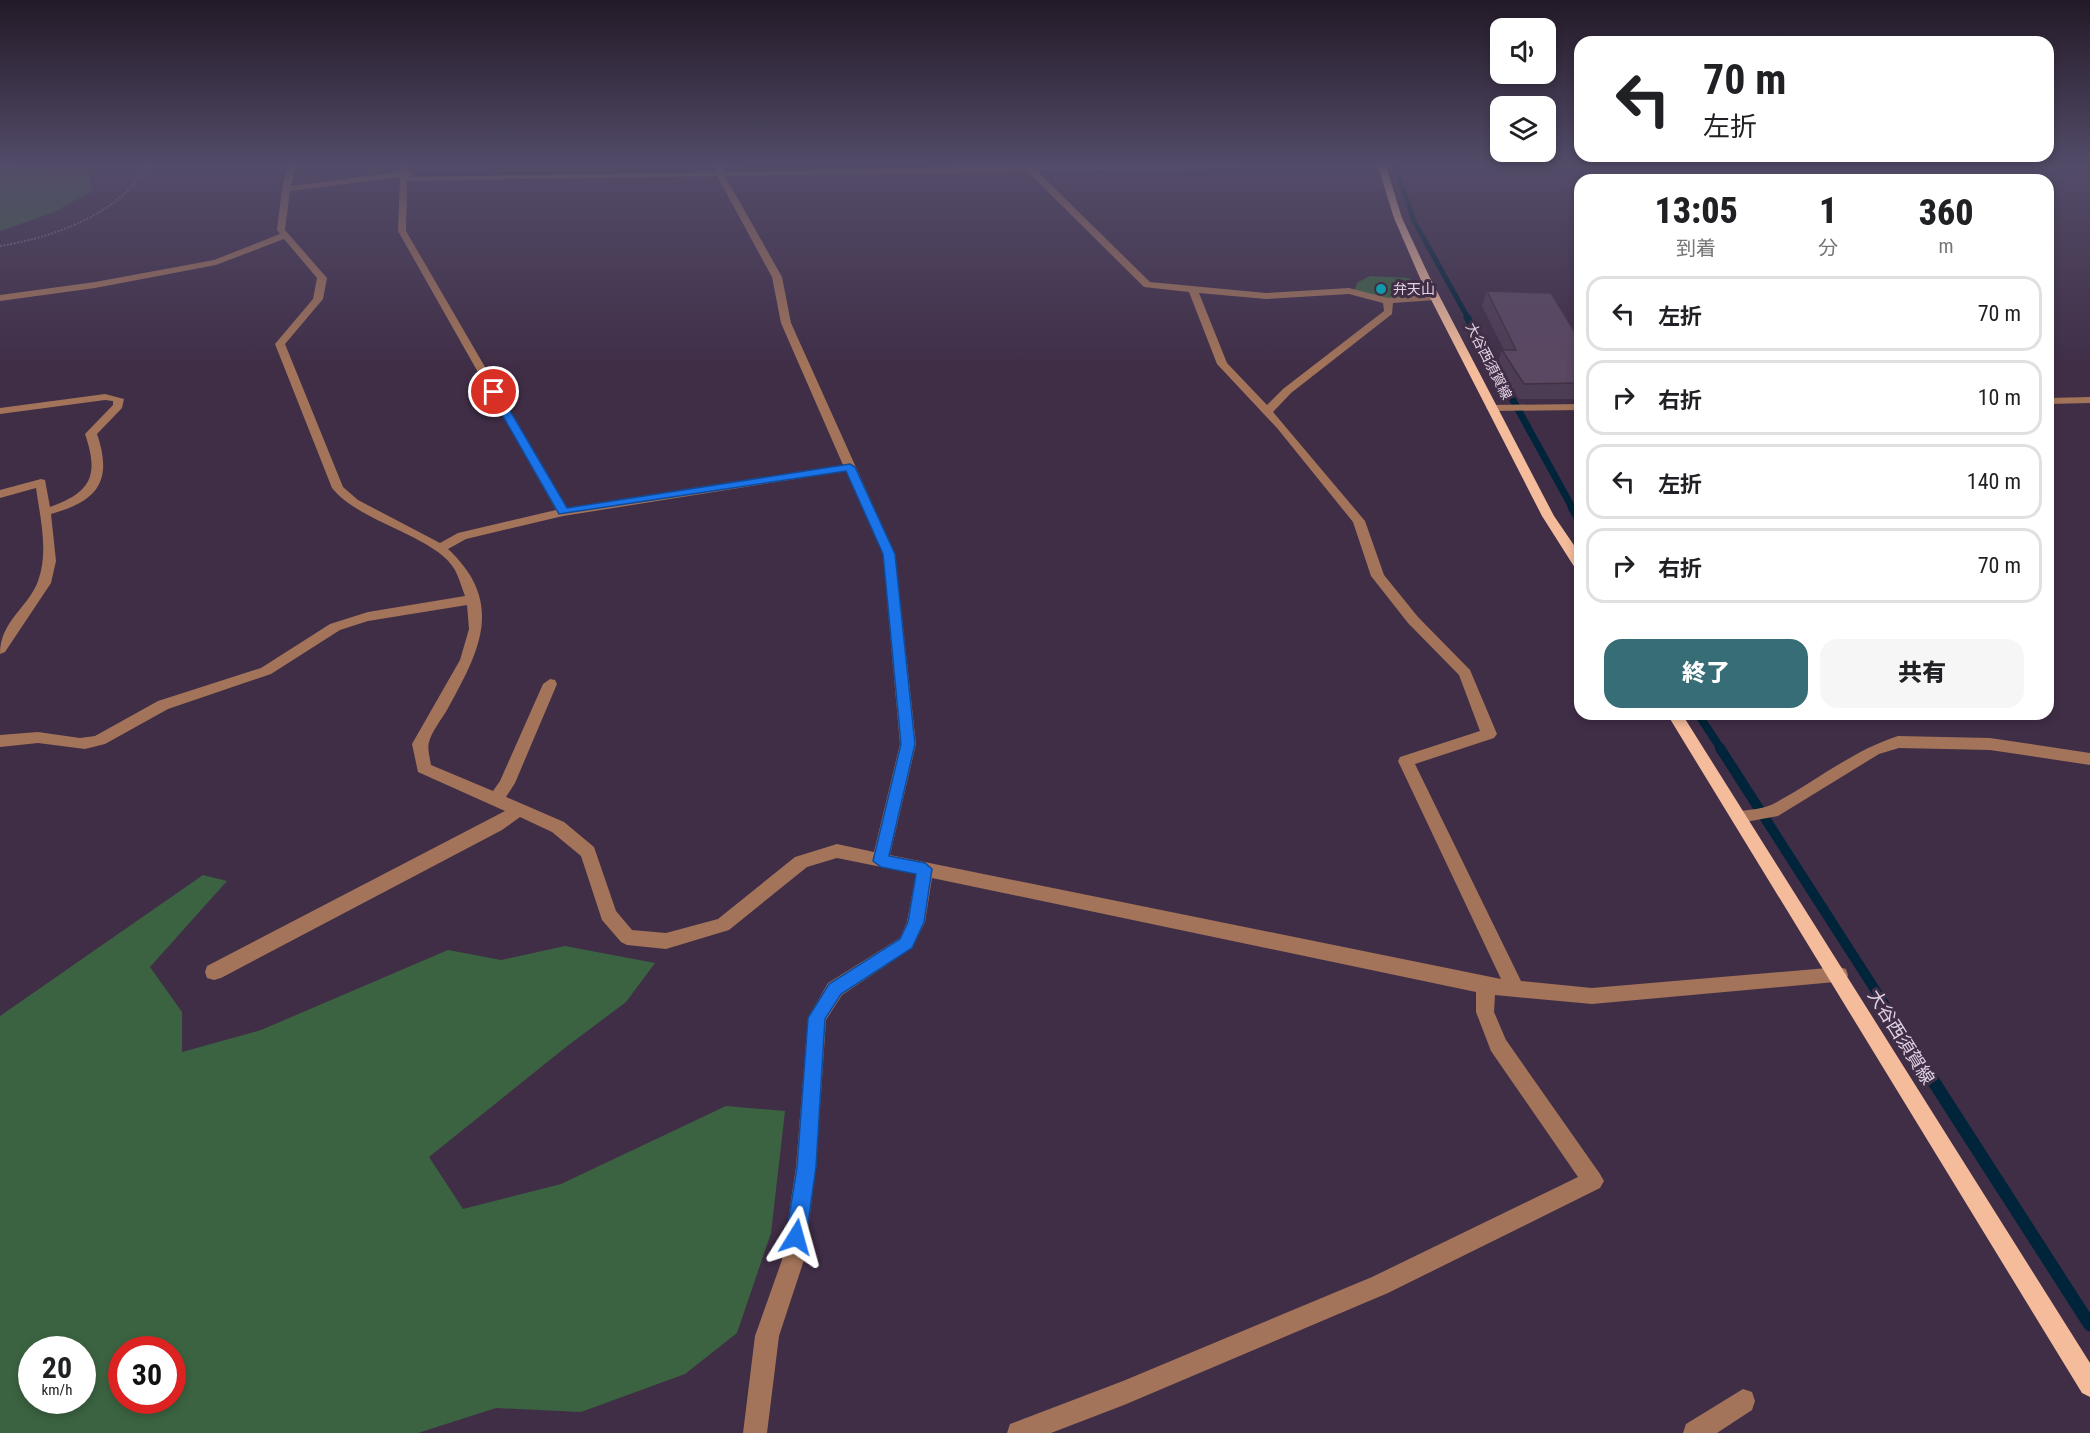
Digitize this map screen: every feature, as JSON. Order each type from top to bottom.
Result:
[{"type":"main road","name":"大谷西須賀線","points":[[1405,233],[1491,408],[1548,516],[1574,556]]},
{"type":"main road","name":"大谷西須賀線","points":[[1678,720],[1839,975],[2090,1385]]},
{"type":"street","points":[[284,233],[322,278],[318,299],[280,344],[338,488],[354,503],[440,548],[460,567],[472,599],[476,629],[467,660],[420,744],[424,768],[558,826],[588,852],[608,915],[627,937],[666,941],[723,925],[801,862],[837,852],[1486,986],[1592,996],[1839,975]]},
{"type":"street","points":[[403,233],[563,512]]},
{"type":"street","points":[[753,233],[777,277],[786,324],[889,554],[908,744],[881,861]]},
{"type":"street","points":[[1094,233],[1147,285],[1266,296],[1349,291],[1389,301],[1435,297]]},
{"type":"street","points":[[0,298],[95,285],[216,262],[286,235]]},
{"type":"street","points":[[1193,289],[1222,364],[1268,412],[1359,521],[1378,576],[1413,620],[1465,673],[1489,734],[1406,761],[1515,989]]},
{"type":"street","points":[[1268,412],[1287,391],[1389,312],[1389,301]]},
{"type":"street","points":[[0,411],[105,398],[119,399],[118,406],[92,434],[99,463],[96,477],[85,494],[67,506],[45,512]]},
{"type":"street","points":[[2054,401],[2090,400]]},
{"type":"street","points":[[1491,408],[1574,407]]},
{"type":"street","points":[[440,548],[462,536],[563,512],[850,467]]},
{"type":"street","points":[[0,494],[41,483],[50,561],[44,583],[0,649]]},
{"type":"street","points":[[0,741],[47,738],[89,743],[109,737],[160,706],[189,695],[250,678],[272,668],[307,642],[335,627],[358,620],[435,608],[472,599]]},
{"type":"street","points":[[496,799],[507,783],[550,684]]},
{"type":"street","points":[[1740,818],[1772,812],[1874,750],[1898,742],[1989,744],[2090,759]]},
{"type":"street","points":[[214,972],[496,825],[519,810]]},
{"type":"street","points":[[756,1433],[767,1336],[793,1260],[806,1167],[817,1018],[835,989],[906,943],[916,922],[925,869]]},
{"type":"street","points":[[1019,1433],[1124,1393],[1380,1285],[1593,1181],[1498,1045],[1485,1012],[1486,986]]},
{"type":"street","points":[[1695,1433],[1743,1401]]},
{"type":"path","points":[[0,246],[38,240],[54,233]]},
{"type":"green space","points":[[1370,276],[1409,278],[1421,293],[1396,298],[1379,297],[1354,291],[1358,282]]},
{"type":"green space","points":[[203,875],[227,881],[150,967],[182,1012],[182,1052],[261,1030],[448,950],[501,960],[565,946],[655,963],[626,1002],[429,1157],[463,1209],[561,1184],[726,1106],[785,1111],[771,1233],[737,1333],[685,1374],[581,1412],[496,1408],[418,1433],[0,1433],[0,1016]]},
{"type":"building","points":[[1487,291],[1551,293],[1574,330],[1574,383],[1524,384],[1502,350],[1516,350]]},
{"type":"waterway","points":[[1421,233],[1468,318]]},
{"type":"waterway","points":[[1467,317],[1573,509]]},
{"type":"waterway","points":[[1572,508],[1574,512]]},
{"type":"waterway","points":[[1702,720],[1721,749]]},
{"type":"waterway","points":[[1720,748],[1915,1052]]},
{"type":"waterway","points":[[1914,1051],[2090,1325]]},
{"type":"place","name":"弁天山","points":[[1381,289]]},
{"type":"route","points":[[494,392],[563,512],[850,467],[889,554],[908,744],[881,861],[925,869],[916,922],[906,943],[835,989],[817,1018],[806,1167],[796,1237]]}]
